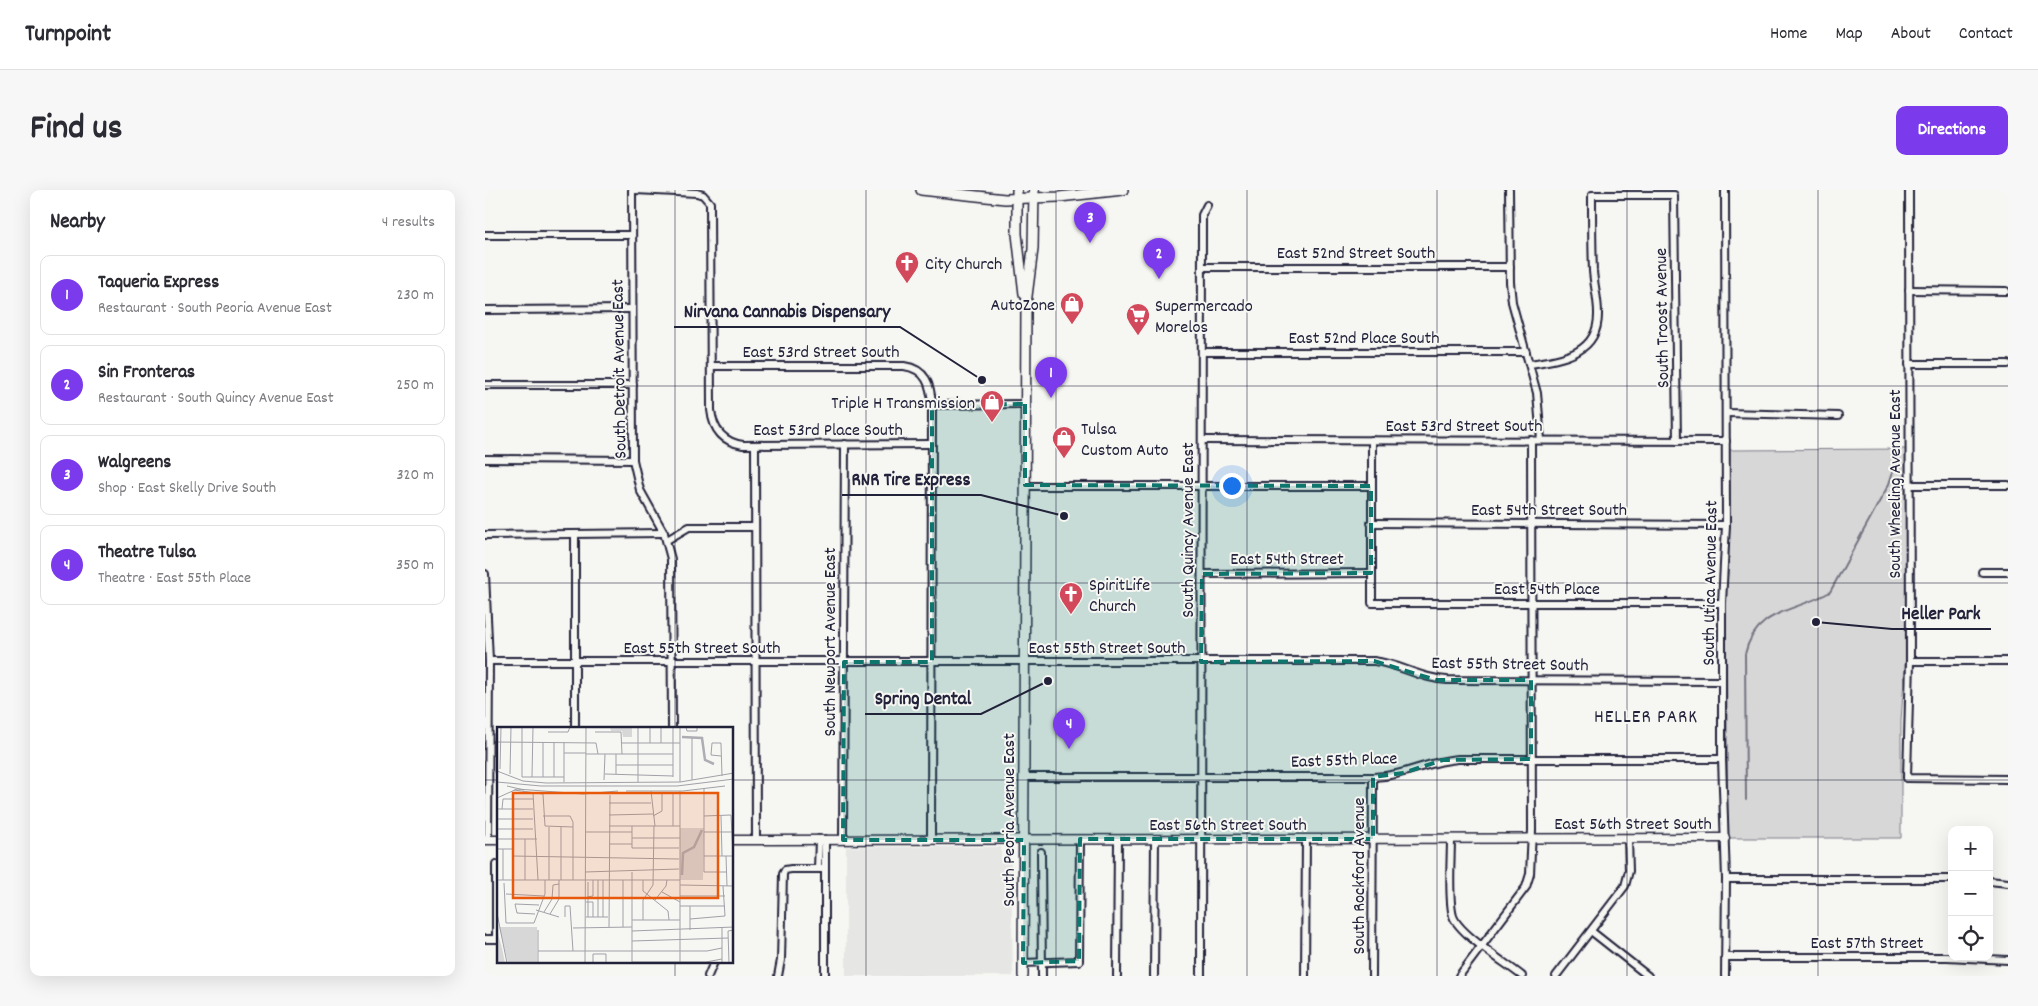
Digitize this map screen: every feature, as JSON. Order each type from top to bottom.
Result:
[{"type":"main road","points":[[921,190],[984,198],[1017,194],[1091,194],[1123,190]]},
{"type":"main road","points":[[984,198],[993,190]]},
{"type":"main road","points":[[1065,190],[1091,194]]},
{"type":"main road","name":"South Peoria Avenue East","points":[[1017,194],[1018,246],[1026,304]]},
{"type":"main road","name":"South Peoria Avenue East","points":[[1023,976],[1026,304],[1032,262],[1034,194]]},
{"type":"street","name":"South Detroit Avenue East","points":[[633,190],[633,460],[640,490],[666,537],[672,572],[672,727]]},
{"type":"street","points":[[633,190],[697,193],[703,195],[710,203],[711,366]]},
{"type":"street","points":[[1509,190],[1512,302],[1537,393],[1541,440]]},
{"type":"street","name":"South Utica Avenue East","points":[[1725,190],[1726,525],[1722,603],[1722,759],[1726,879],[1725,976]]},
{"type":"street","name":"South Wheeling Avenue East","points":[[1909,190],[1910,661],[1907,778],[2008,779]]},
{"type":"street","name":"South Troost Avenue","points":[[1530,364],[1570,356],[1585,346],[1596,327],[1598,312],[1593,270],[1592,195],[1675,195],[1677,441]]},
{"type":"street","name":"South Quincy Avenue East","points":[[1201,976],[1202,215],[1207,205]]},
{"type":"street","points":[[485,235],[632,235]]},
{"type":"street","name":"East 52nd Street South","points":[[1202,267],[1510,267]]},
{"type":"street","points":[[1909,290],[2006,291]]},
{"type":"street","points":[[485,310],[632,309]]},
{"type":"street","name":"East 52nd Place South","points":[[1202,352],[1526,352]]},
{"type":"street","points":[[1909,364],[2008,364]]},
{"type":"street","name":"East 53rd Street South","points":[[711,366],[910,367],[922,373],[928,381],[932,405],[931,840]]},
{"type":"street","name":"East 53rd Place South","points":[[711,366],[712,419],[714,427],[727,440],[735,444],[931,444]]},
{"type":"street","points":[[485,384],[633,384]]},
{"type":"street","points":[[932,405],[1025,404]]},
{"type":"street","points":[[1726,414],[1838,416]]},
{"type":"street","name":"East 53rd Street South","points":[[1202,440],[1726,441]]},
{"type":"street","points":[[1371,573],[1372,440]]},
{"type":"street","points":[[1459,976],[1526,887],[1530,874],[1531,440]]},
{"type":"street","name":"South Newport Avenue East","points":[[843,840],[845,444]]},
{"type":"street","points":[[755,445],[756,840]]},
{"type":"street","points":[[485,459],[633,460]]},
{"type":"street","points":[[1909,485],[2008,485]]},
{"type":"street","points":[[1025,486],[1371,486]]},
{"type":"street","name":"East 54th Street South","points":[[1371,523],[1726,525]]},
{"type":"street","points":[[485,534],[666,537],[689,527],[755,526]]},
{"type":"street","points":[[575,534],[575,727]]},
{"type":"street","points":[[1982,572],[2008,572]]},
{"type":"street","name":"East 54th Street","points":[[1202,574],[1371,573]]},
{"type":"street","name":"East 54th Place","points":[[1371,573],[1372,603],[1722,603]]},
{"type":"street","points":[[485,574],[489,661],[487,840]]},
{"type":"street","name":"East 55th Street South","points":[[489,661],[1375,661],[1393,664],[1436,680],[1723,681]]},
{"type":"street","points":[[1910,661],[2008,661]]},
{"type":"street","name":"East 55th Place","points":[[1025,777],[1373,777],[1403,774],[1443,760],[1722,759]]},
{"type":"street","name":"South Rockford Avenue","points":[[1372,976],[1373,777]]},
{"type":"street","points":[[1305,838],[1305,976]]},
{"type":"street","points":[[1556,976],[1625,886],[1629,871],[1628,838]]},
{"type":"street","name":"East 56th Street South","points":[[734,840],[1725,838]]},
{"type":"street","points":[[822,839],[825,976]]},
{"type":"street","points":[[1117,976],[1118,839]]},
{"type":"street","points":[[1154,976],[1155,839]]},
{"type":"street","points":[[1451,839],[1451,904],[1453,916],[1459,926],[1522,976]]},
{"type":"street","points":[[1023,963],[1079,961],[1080,840]]},
{"type":"street","name":"South Peoria Avenue East","points":[[1041,852],[1042,976]]},
{"type":"street","points":[[485,939],[497,939],[496,864]]},
{"type":"street","points":[[778,976],[781,960],[782,880],[785,870],[822,869]]},
{"type":"street","points":[[1726,879],[1948,879]]},
{"type":"street","points":[[1993,881],[2008,883]]},
{"type":"street","points":[[1591,931],[1648,976]]},
{"type":"street","name":"East 57th Street","points":[[1726,956],[1947,957],[2008,960]]},
{"type":"street","points":[[708,976],[713,964]]},
{"type":"highlighted area","points":[[1025,404],[1025,485],[1371,486],[1371,573],[1202,574],[1201,662],[1374,661],[1436,680],[1531,680],[1531,759],[1443,760],[1403,773],[1373,777],[1373,839],[1080,839],[1079,961],[1023,963],[1024,840],[843,840],[844,662],[932,662],[932,405]]},
{"type":"shaded area","name":"HELLER PARK","points":[[1907,449],[1906,653],[1901,720],[1901,838],[1728,838],[1726,590],[1729,564],[1729,450]]},
{"type":"shaded area","points":[[846,847],[1001,847],[1001,862],[1011,862],[1013,976],[846,976]]},
{"type":"waterway","points":[[1746,800],[1745,654],[1750,639],[1768,619],[1830,592],[1889,484],[1894,468]]},
{"type":"place","name":"Walgreens","points":[[1090,243]]},
{"type":"place","name":"Sin Fronteras","points":[[1159,279]]},
{"type":"place","name":"City Church","points":[[907,284]]},
{"type":"place","name":"AutoZone","points":[[1072,325]]},
{"type":"place","name":"Supermercado Morelos","points":[[1138,336]]},
{"type":"place","name":"Nirvana Cannabis Dispensary","points":[[982,380]]},
{"type":"place","name":"Taqueria Express","points":[[1051,398]]},
{"type":"place","name":"Triple H Transmission","points":[[992,423]]},
{"type":"place","name":"Tulsa Custom Auto","points":[[1064,459]]},
{"type":"place","name":"RNR Tire Express","points":[[1064,516]]},
{"type":"place","name":"SpiritLife Church","points":[[1071,615]]},
{"type":"place","name":"Heller Park","points":[[1816,622]]},
{"type":"place","name":"Spring Dental","points":[[1048,681]]},
{"type":"place","name":"Theatre Tulsa","points":[[1069,749]]},
{"type":"district","name":"HELLER PARK","points":[[1646,715]]}]
